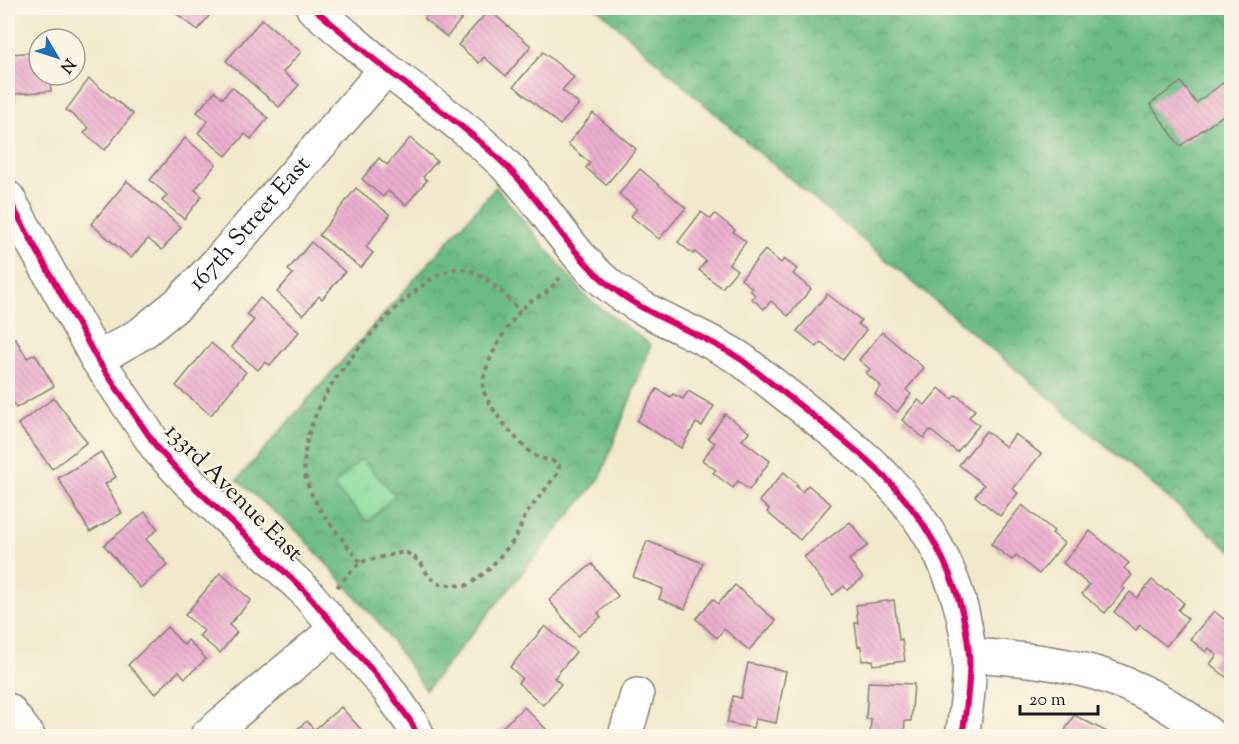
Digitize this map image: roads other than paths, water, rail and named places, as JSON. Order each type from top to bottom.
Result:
[{"type":"street","points":[[313,8],[461,127],[513,173],[581,257],[615,290],[742,360],[868,461],[898,493],[931,536],[950,573],[963,616],[969,656],[962,736]]},
{"type":"street","name":"167th Street East","points":[[97,359],[142,333],[179,303],[386,69]]},
{"type":"street","name":"133rd Avenue East","points":[[8,198],[97,359],[158,449],[188,481],[297,583],[328,617],[387,688],[418,736]]},
{"type":"street","points":[[207,736],[328,617]]},
{"type":"street","points":[[969,656],[1028,659],[1085,669],[1123,682],[1159,700],[1211,736]]},
{"type":"street","points":[[625,736],[637,695]]},
{"type":"street","points":[[8,710],[28,736]]}]
